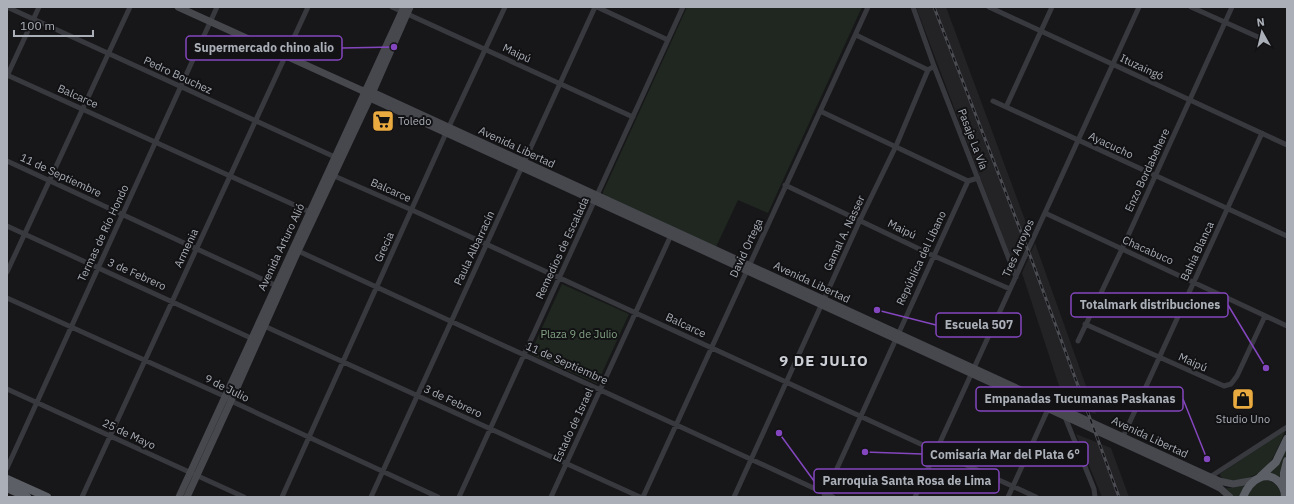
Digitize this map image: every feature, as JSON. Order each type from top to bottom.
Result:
[{"type":"highway","points":[[1243,497],[1248,488],[1276,462],[1287,439]]},
{"type":"highway","points":[[1285,495],[1284,473],[1287,461]]},
{"type":"highway","points":[[1258,479],[1268,477],[1275,479],[1280,483],[1285,495]]},
{"type":"highway","points":[[7,479],[47,497]]},
{"type":"highway","points":[[7,488],[27,497]]},
{"type":"main road","name":"Avenida Libertad","points":[[178,7],[1050,406],[1208,482],[1224,491],[1230,497]]},
{"type":"main road","name":"Avenida Arturo Alió","points":[[187,497],[194,474],[224,396],[251,338],[261,324],[366,93],[406,10]]},
{"type":"main road","name":"Avenida Arturo Alió","points":[[179,497],[194,474],[231,402],[258,342],[261,324]]},
{"type":"main road","name":"Avenida Libertad","points":[[1050,406],[1065,416],[1219,481],[1229,484],[1243,483],[1258,479]]},
{"type":"street","name":"Pedro Bouchez","points":[[7,7],[337,159]]},
{"type":"street","points":[[7,76],[39,7]]},
{"type":"street","points":[[7,272],[130,7]]},
{"type":"street","name":"Termas de Río Hondo","points":[[7,468],[218,7]]},
{"type":"street","name":"Armenia","points":[[82,497],[308,7]]},
{"type":"street","name":"Maipú","points":[[392,7],[406,10],[486,50],[633,117]]},
{"type":"street","name":"Grecia","points":[[282,497],[447,130],[505,7]]},
{"type":"street","points":[[596,7],[668,40]]},
{"type":"street","name":"Paula Albarracín","points":[[371,497],[596,7]]},
{"type":"street","name":"Remedios de Escalada","points":[[459,497],[683,7]]},
{"type":"street","name":"David Ortega","points":[[643,497],[868,7]]},
{"type":"street","name":"Pasaje La Vía","points":[[913,7],[934,66],[1016,277]]},
{"type":"street","name":"Ituzaingó","points":[[989,7],[1287,145]]},
{"type":"street","points":[[1006,107],[1052,7]]},
{"type":"street","name":"Tres Arroyos","points":[[916,497],[1139,7]]},
{"type":"street","points":[[1191,7],[1258,37]]},
{"type":"street","name":"Enzo Bordabehere","points":[[1078,341],[1122,249],[1232,7]]},
{"type":"street","points":[[856,35],[928,70],[934,66]]},
{"type":"street","name":"Gamal A. Nasser","points":[[734,497],[860,220],[896,146],[928,70]]},
{"type":"street","name":"Balcarce","points":[[7,76],[312,213]]},
{"type":"street","name":"Ayacucho","points":[[993,101],[1287,236]]},
{"type":"street","points":[[820,111],[968,181],[978,178]]},
{"type":"street","name":"Bahía Blanca","points":[[1121,440],[1262,133]]},
{"type":"street","name":"11 de Septiembre","points":[[7,161],[278,287]]},
{"type":"street","name":"Balcarce","points":[[330,174],[487,244],[1036,497]]},
{"type":"street","name":"República del Líbano","points":[[824,495],[968,181]]},
{"type":"street","name":"Maipú","points":[[786,185],[934,256],[1010,289]]},
{"type":"street","name":"Chacabuco","points":[[1045,213],[1287,326]]},
{"type":"street","name":"3 de Febrero","points":[[7,226],[258,342]]},
{"type":"street","name":"Estado de Israel","points":[[551,497],[672,233]]},
{"type":"street","name":"11 de Septiembre","points":[[295,250],[676,424],[824,495],[833,497]]},
{"type":"street","name":"9 de Julio","points":[[7,298],[224,396],[231,402],[438,497]]},
{"type":"street","name":"Maipú","points":[[1085,324],[1219,385],[1228,386],[1237,376],[1265,316]]},
{"type":"street","name":"3 de Febrero","points":[[261,324],[640,497]]},
{"type":"street","name":"25 de Mayo","points":[[7,389],[244,497]]},
{"type":"street","points":[[1008,497],[1050,406]]},
{"type":"street","points":[[1065,416],[1094,489],[1095,497]]},
{"type":"street","points":[[1210,477],[1287,427]]},
{"type":"shaded area","points":[[916,7],[946,7],[1028,228],[1012,261]]},
{"type":"shaded area","points":[[1035,243],[1096,414],[1076,407],[1063,398],[1022,273]]},
{"type":"shaded area","points":[[1076,434],[1111,448],[1129,497],[1102,497]]},
{"type":"green space","points":[[687,7],[862,7],[768,213],[738,200],[716,247],[603,195],[603,192]]},
{"type":"green space","name":"Plaza 9 de Julio","points":[[562,284],[629,314],[597,384],[530,354]]},
{"type":"green space","points":[[1285,431],[1273,457],[1263,470],[1248,478],[1237,480],[1227,480],[1221,477],[1221,473]]},
{"type":"green space","points":[[1287,446],[1286,454],[1280,479],[1269,474]]},
{"type":"green space","points":[[1266,480],[1277,486],[1281,497],[1247,497],[1254,486],[1259,482]]},
{"type":"green space","points":[[1246,485],[1240,497],[1234,497],[1226,488],[1232,488]]},
{"type":"railway","points":[[934,7],[1028,250],[1119,497]]},
{"type":"place","name":"Supermercado chino alio","points":[[394,47]]},
{"type":"place","name":"Toledo","points":[[383,121]]},
{"type":"place","name":"Escuela 507","points":[[877,310]]},
{"type":"place","name":"Totalmark distribuciones","points":[[1266,368]]},
{"type":"place","name":"Studio Uno","points":[[1243,399]]},
{"type":"place","name":"Parroquia Santa Rosa de Lima","points":[[779,433]]},
{"type":"place","name":"Comisaría Mar del Plata 6°","points":[[865,452]]},
{"type":"place","name":"Empanadas Tucumanas Paskanas","points":[[1207,459]]},
{"type":"district","name":"9 DE JULIO","points":[[824,360]]}]
